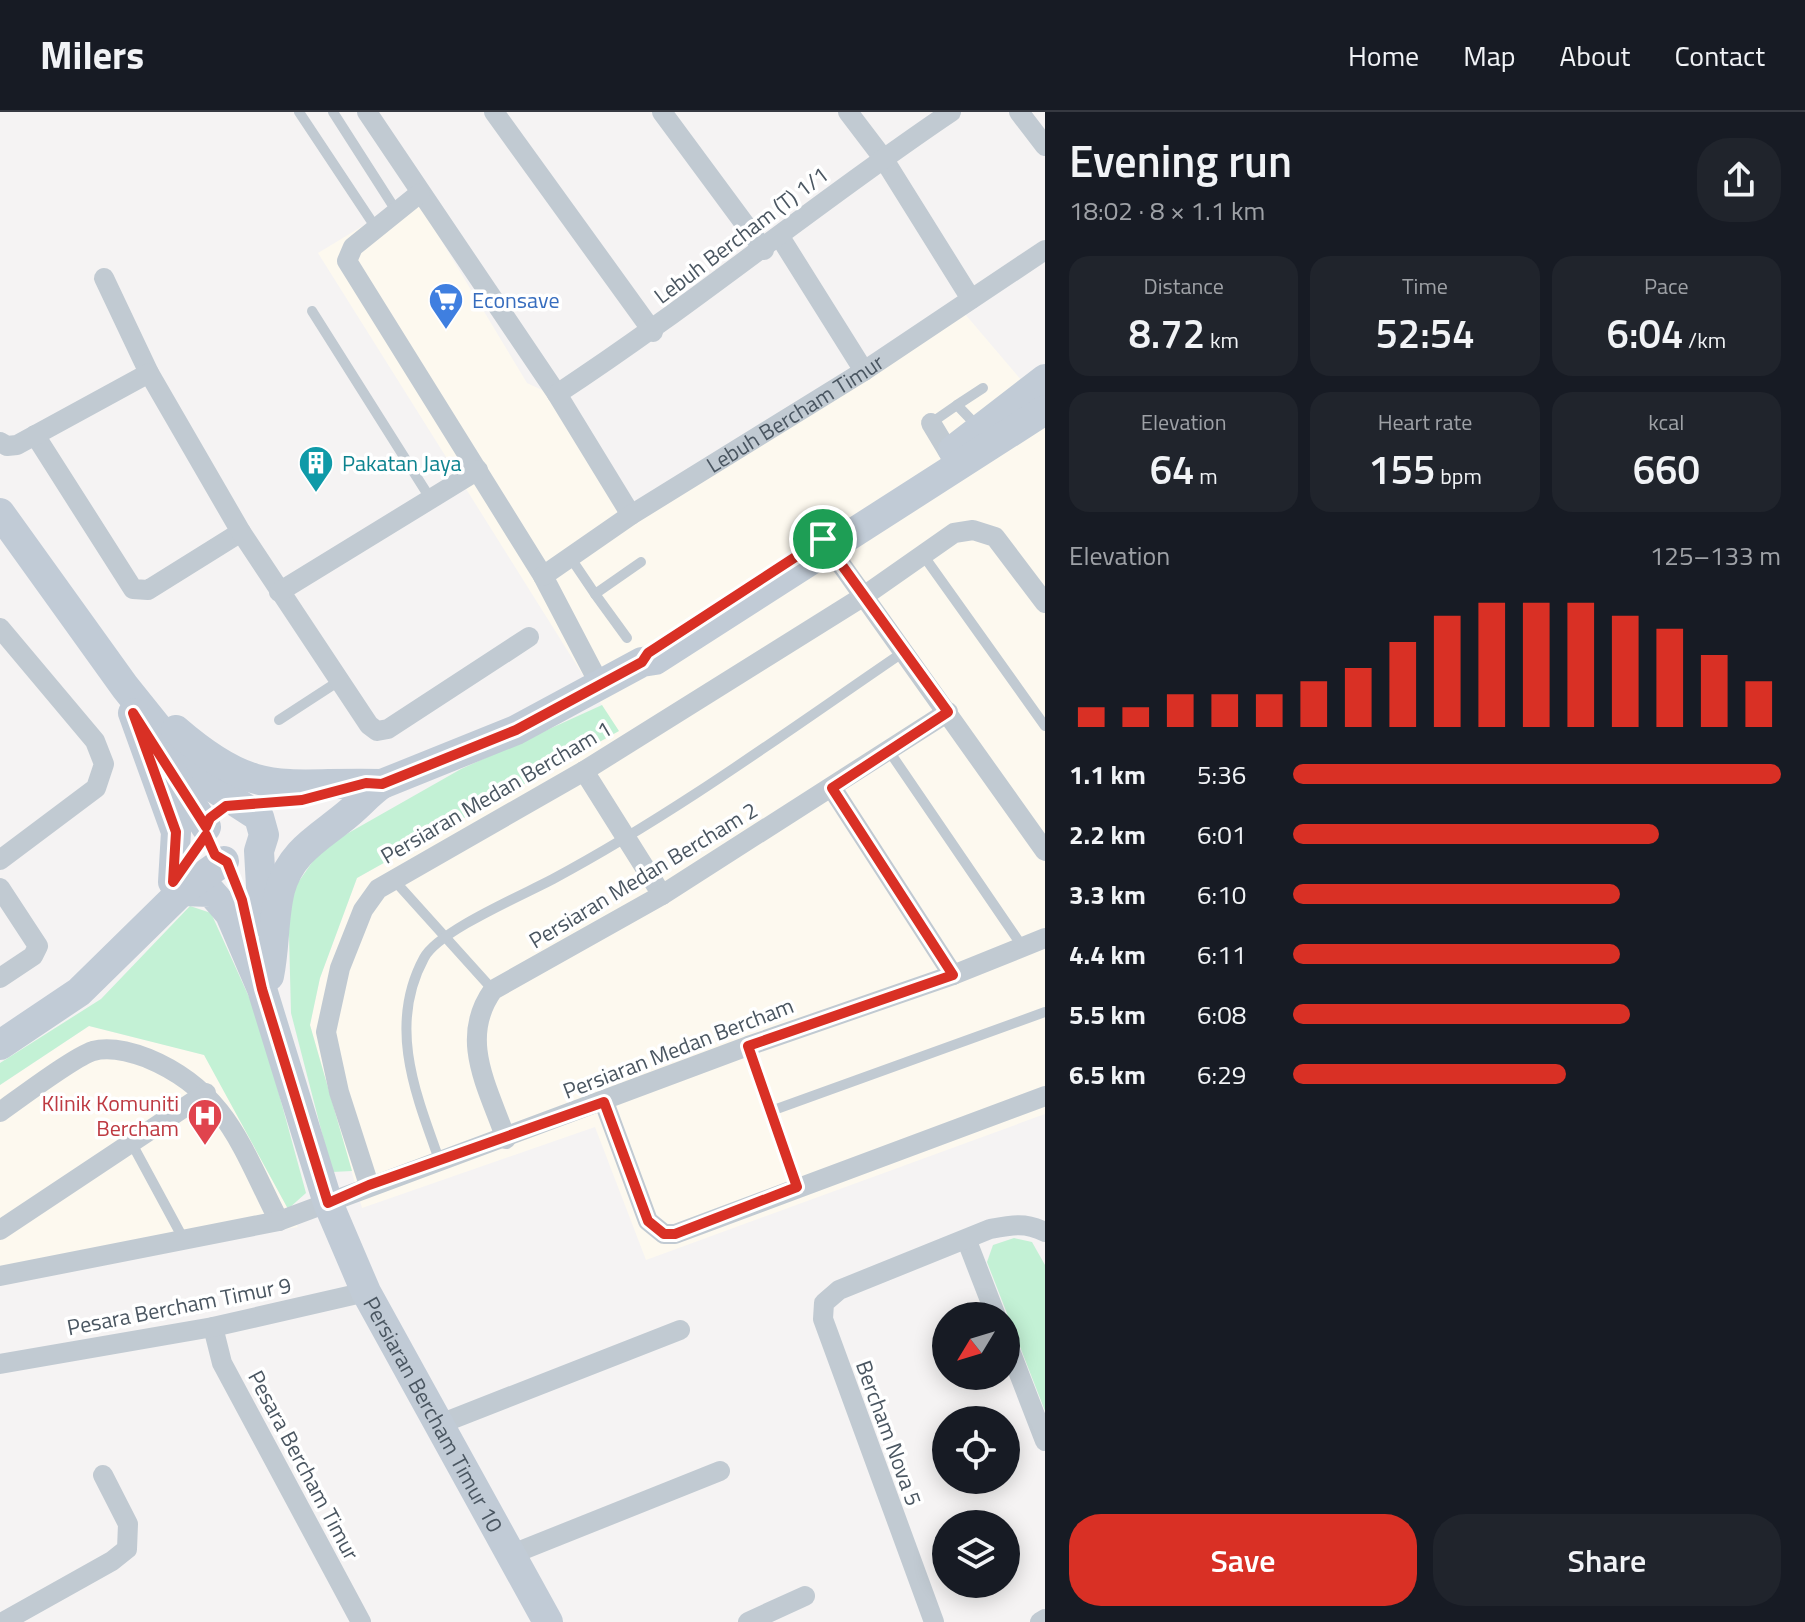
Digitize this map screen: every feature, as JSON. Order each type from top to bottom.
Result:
[{"type":"street","points":[[367,112],[557,394],[631,515]]},
{"type":"street","points":[[494,112],[653,332]]},
{"type":"street","points":[[662,112],[772,243],[864,371]]},
{"type":"street","points":[[848,112],[883,158],[971,299]]},
{"type":"street","name":"Lebuh Bercham (T) 1/1","points":[[557,394],[653,332],[883,158],[951,112]]},
{"type":"street","points":[[1019,112],[1045,146]]},
{"type":"street","name":"Persiaran Medan Bercham 1","points":[[420,193],[349,251],[349,266],[543,576],[600,685]]},
{"type":"street","name":"Lebuh Bercham Timur","points":[[543,576],[631,515],[864,371],[1045,250]]},
{"type":"street","points":[[104,278],[149,373],[241,532],[369,725],[383,731],[529,637]]},
{"type":"street","points":[[0,442],[12,447],[149,373]]},
{"type":"street","points":[[827,545],[1045,379]]},
{"type":"street","points":[[980,430],[989,430],[1045,396]]},
{"type":"street","points":[[0,1045],[79,992],[119,952],[136,926],[178,887],[226,862],[245,862],[261,848],[372,787],[516,730],[600,685],[634,650],[648,653],[1013,433],[1045,410]]},
{"type":"street","points":[[931,423],[949,453]]},
{"type":"street","points":[[1013,433],[1045,432]]},
{"type":"street","points":[[35,435],[133,589],[148,590],[241,532]]},
{"type":"street","points":[[279,592],[478,470]]},
{"type":"street","points":[[0,513],[129,700],[206,831],[208,846],[226,862],[251,930],[265,983]]},
{"type":"street","points":[[0,531],[129,700],[189,766],[239,805],[252,810],[263,825],[265,983]]},
{"type":"street","name":"Persiaran Medan Bercham 1","points":[[369,1185],[339,1092],[326,1032],[340,968],[370,898],[393,879],[584,771],[864,596],[954,533],[985,532],[1003,544],[1045,603]]},
{"type":"street","points":[[827,545],[1045,851]]},
{"type":"street","points":[[0,628],[95,741],[104,764],[96,788],[0,860]]},
{"type":"street","points":[[129,700],[242,777],[275,785],[372,787]]},
{"type":"street","points":[[129,700],[176,832],[178,887]]},
{"type":"street","name":"Persiaran Medan Bercham 2","points":[[493,990],[662,895],[948,712]]},
{"type":"street","points":[[584,771],[662,895]]},
{"type":"street","points":[[178,887],[217,810],[302,800],[372,787]]},
{"type":"street","points":[[265,983],[276,943],[280,891],[286,874],[306,844],[348,814],[372,787]]},
{"type":"street","points":[[832,788],[953,975]]},
{"type":"street","points":[[178,887],[211,892],[223,903],[265,983]]},
{"type":"street","points":[[0,888],[36,941],[37,952],[0,978]]},
{"type":"street","name":"Persiaran Medan Bercham","points":[[2,1273],[279,1221],[369,1185],[506,1139],[748,1046],[953,975],[1045,938]]},
{"type":"street","name":"Persiaran Bercham Timur 10","points":[[265,983],[328,1203],[366,1292],[548,1622]]},
{"type":"street","points":[[493,990],[480,1009],[476,1047],[506,1139]]},
{"type":"street","points":[[0,1112],[92,1051],[112,1049],[133,1053],[177,1071],[206,1093],[225,1117],[279,1221]]},
{"type":"street","points":[[0,1230],[206,1093]]},
{"type":"street","points":[[604,1102],[648,1221],[664,1234],[675,1234],[1045,1096]]},
{"type":"street","points":[[991,1302],[967,1241],[990,1229],[1014,1224],[1033,1225],[1045,1232]]},
{"type":"street","name":"Bercham Nova 5","points":[[934,1622],[857,1418],[823,1319],[824,1303],[839,1290],[967,1241]]},
{"type":"street","name":"Pesara Bercham Timur 9","points":[[0,1364],[213,1327],[366,1292]]},
{"type":"street","name":"Pesara Bercham Timur","points":[[213,1327],[222,1363],[361,1622]]},
{"type":"street","points":[[440,1424],[680,1330]]},
{"type":"street","points":[[1020,1376],[1045,1441]]},
{"type":"street","points":[[510,1555],[720,1471]]},
{"type":"street","points":[[3,1622],[112,1561],[127,1549],[128,1524],[103,1475]]},
{"type":"street","points":[[748,1622],[805,1596]]},
{"type":"lane","points":[[299,112],[376,228]]},
{"type":"lane","points":[[333,112],[397,212]]},
{"type":"lane","points":[[312,311],[430,498]]},
{"type":"lane","points":[[931,423],[983,388]]},
{"type":"lane","points":[[957,405],[980,430]]},
{"type":"lane","points":[[923,555],[1045,726]]},
{"type":"lane","points":[[570,557],[634,650]]},
{"type":"lane","points":[[595,594],[641,562]]},
{"type":"lane","points":[[440,1162],[406,1055],[406,1016],[424,959],[432,946],[445,936],[627,840],[905,651]]},
{"type":"lane","points":[[279,720],[339,681]]},
{"type":"lane","points":[[889,751],[1022,946]]},
{"type":"lane","points":[[393,879],[493,990]]},
{"type":"lane","points":[[771,1111],[1045,1012]]},
{"type":"lane","points":[[748,1046],[797,1187]]},
{"type":"lane","points":[[131,1142],[184,1240]]},
{"type":"shaded area","points":[[414,195],[527,383],[557,397],[630,516],[959,307],[1045,408],[1045,1114],[646,1260],[595,1127],[362,1208],[310,1025],[320,978],[357,878],[618,731],[318,253]]},
{"type":"shaded area","points":[[89,1026],[205,1055],[298,1227],[0,1282],[0,1085]]},
{"type":"green space","points":[[602,705],[619,731],[357,878],[320,978],[310,1025],[352,1171],[332,1172],[291,1013],[288,897],[322,848],[461,769]]},
{"type":"green space","points":[[190,906],[211,913],[258,1017],[306,1193],[288,1209],[204,1055],[89,1026],[0,1085],[0,1063],[101,999]]},
{"type":"green space","points":[[1014,1238],[1032,1242],[1045,1265],[1045,1411],[1020,1347],[1020,1302],[1003,1302],[987,1262],[993,1245]]},
{"type":"place","name":"Econsave","points":[[446,331]]},
{"type":"place","name":"Pakatan Jaya","points":[[316,494]]},
{"type":"place","name":"Klinik Komuniti Bercham","points":[[205,1147]]},
{"type":"route","points":[[823,539],[948,712],[832,788],[953,975],[748,1046],[797,1187],[675,1234],[664,1234],[648,1221],[604,1102],[369,1185],[328,1203],[262,989],[251,930],[227,862],[208,846],[206,835],[173,882],[178,850],[176,832],[141,743],[133,713],[206,827],[217,810],[226,806],[302,800],[366,783],[382,784],[550,714],[642,662],[648,653],[823,539]]}]
